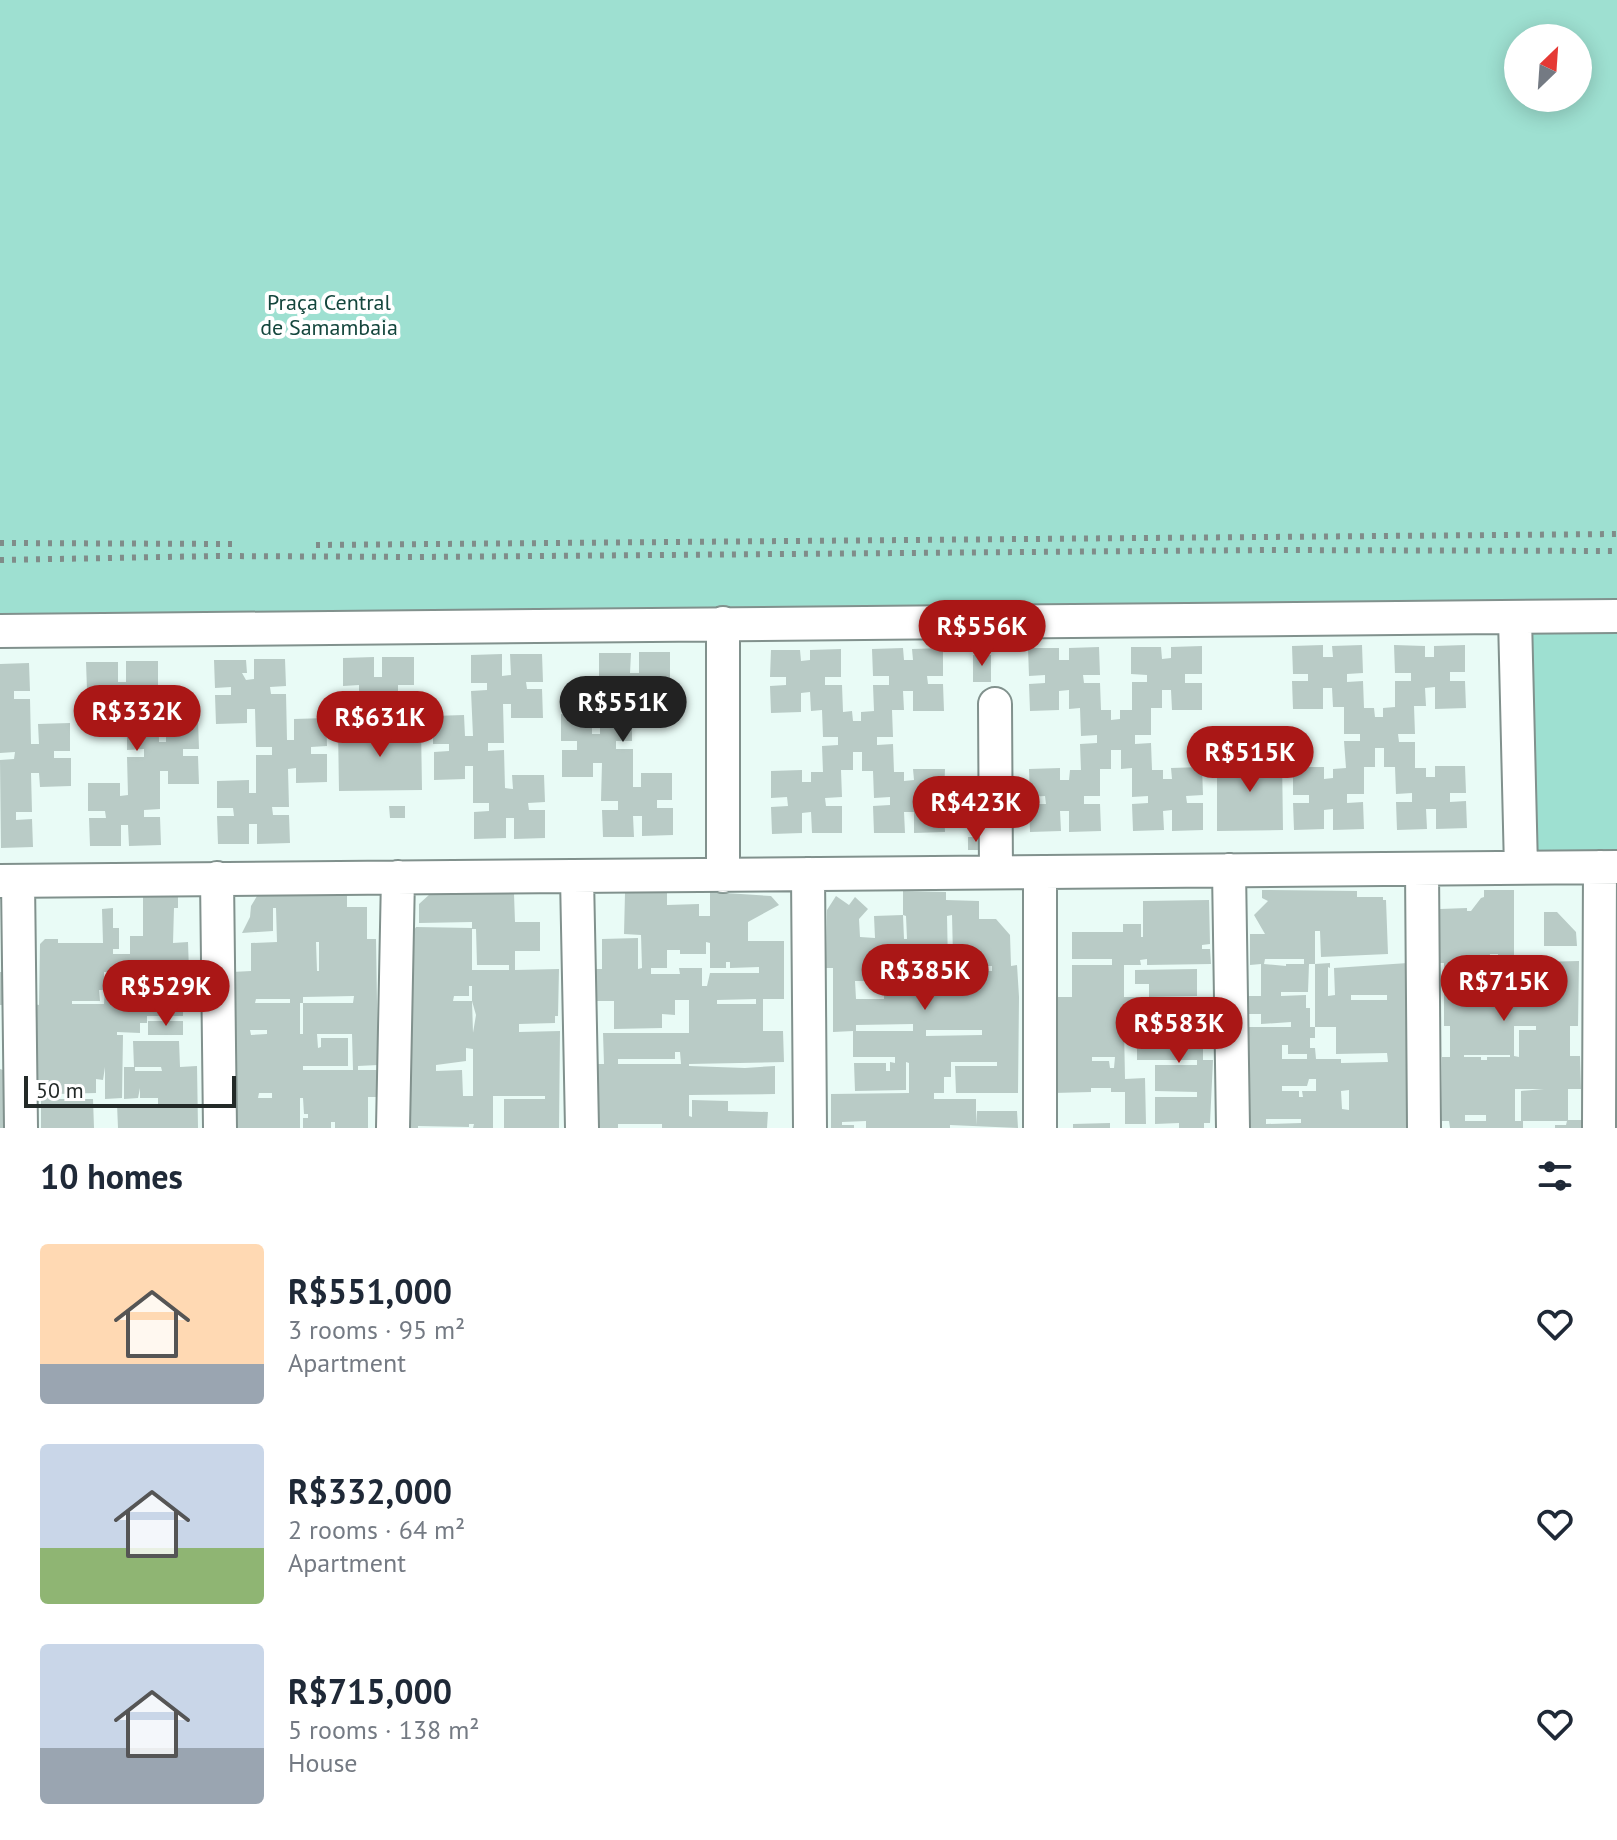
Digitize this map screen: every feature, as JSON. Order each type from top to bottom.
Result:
[{"type":"street","points":[[0,631],[1617,616]]},
{"type":"street","points":[[1515,618],[1521,868]]},
{"type":"street","points":[[723,623],[723,876]]},
{"type":"street","points":[[995,704],[996,872]]},
{"type":"street","points":[[21,1128],[9,881],[1608,867],[1599,1128]]},
{"type":"street","points":[[1422,869],[1424,1128]]},
{"type":"street","points":[[1229,870],[1233,1128]]},
{"type":"street","points":[[1040,873],[1040,1128]]},
{"type":"street","points":[[808,874],[810,1128]]},
{"type":"street","points":[[393,1128],[398,877]]},
{"type":"street","points":[[577,877],[582,1128]]},
{"type":"street","points":[[217,878],[220,1128]]},
{"type":"green space","name":"Praça Central de Samambaia","points":[[0,0],[1617,0],[1617,867],[1521,868],[1515,618],[0,636]]},
{"type":"building","points":[[1323,645],[1323,657],[1333,657],[1332,646],[1362,645],[1363,673],[1347,674],[1347,682],[1363,681],[1364,708],[1374,708],[1375,717],[1383,717],[1383,708],[1395,707],[1395,681],[1411,681],[1411,673],[1395,673],[1394,645],[1425,646],[1425,657],[1434,657],[1434,646],[1465,645],[1465,672],[1450,672],[1450,681],[1465,681],[1466,708],[1435,709],[1435,687],[1425,688],[1426,706],[1414,706],[1415,734],[1398,734],[1399,742],[1415,742],[1415,768],[1426,768],[1426,777],[1435,777],[1435,766],[1465,766],[1466,793],[1450,793],[1450,802],[1466,801],[1467,828],[1436,829],[1436,809],[1426,809],[1427,829],[1397,830],[1396,802],[1412,802],[1412,793],[1396,794],[1395,767],[1384,767],[1384,748],[1375,748],[1375,767],[1364,767],[1364,794],[1347,794],[1347,803],[1363,802],[1364,829],[1333,830],[1333,809],[1324,810],[1324,829],[1294,830],[1293,803],[1309,803],[1309,795],[1293,795],[1293,767],[1324,767],[1324,779],[1333,778],[1333,769],[1346,768],[1344,741],[1360,741],[1360,734],[1344,734],[1344,707],[1333,707],[1332,688],[1323,688],[1323,709],[1293,709],[1292,681],[1308,681],[1308,674],[1293,674],[1292,646]]},
{"type":"building","points":[[1202,646],[1202,674],[1185,674],[1185,683],[1202,683],[1202,710],[1172,710],[1171,690],[1162,690],[1162,708],[1151,708],[1151,735],[1135,735],[1135,744],[1151,743],[1152,770],[1163,770],[1163,779],[1172,779],[1171,768],[1202,767],[1203,795],[1186,796],[1187,803],[1203,803],[1203,830],[1172,831],[1172,810],[1163,811],[1164,830],[1133,831],[1132,804],[1148,803],[1148,796],[1132,797],[1132,768],[1121,769],[1121,750],[1111,750],[1111,769],[1100,769],[1100,796],[1084,796],[1084,804],[1100,804],[1101,831],[1069,832],[1069,811],[1060,811],[1061,831],[1030,832],[1029,804],[1046,804],[1045,796],[1030,797],[1029,769],[1060,768],[1060,780],[1069,780],[1070,770],[1081,770],[1080,744],[1097,743],[1097,735],[1081,736],[1080,708],[1069,709],[1069,690],[1059,691],[1059,710],[1030,711],[1029,684],[1045,683],[1045,675],[1029,676],[1028,648],[1059,648],[1059,660],[1069,660],[1069,648],[1099,647],[1100,675],[1083,675],[1084,683],[1100,683],[1101,710],[1111,710],[1111,720],[1120,719],[1120,710],[1132,710],[1132,682],[1147,682],[1147,675],[1131,674],[1131,647],[1161,647],[1162,659],[1171,658],[1171,647]]},
{"type":"building","points":[[903,648],[904,660],[913,660],[912,649],[943,648],[943,676],[927,676],[928,684],[943,684],[944,711],[913,711],[913,691],[903,691],[904,710],[892,710],[893,737],[877,737],[877,745],[893,744],[894,772],[904,772],[904,781],[914,780],[913,769],[945,769],[944,797],[928,797],[929,805],[944,806],[945,832],[914,833],[914,812],[904,812],[905,833],[874,833],[873,806],[890,805],[890,797],[874,798],[873,771],[862,771],[862,752],[853,752],[853,770],[841,770],[842,797],[825,798],[826,806],[842,806],[842,833],[812,833],[811,812],[802,813],[802,833],[772,834],[771,807],[788,806],[787,797],[771,798],[771,771],[802,770],[802,782],[811,782],[811,772],[823,772],[822,746],[838,745],[838,737],[823,737],[822,710],[811,711],[810,692],[801,693],[801,712],[771,713],[770,686],[786,685],[786,677],[770,677],[771,650],[800,650],[801,661],[810,660],[810,650],[841,649],[841,677],[825,677],[825,685],[842,685],[843,712],[852,711],[853,721],[861,721],[861,712],[874,711],[873,685],[889,685],[889,676],[873,676],[872,649]]},
{"type":"building","points":[[639,652],[670,652],[670,679],[654,680],[655,688],[671,687],[671,715],[639,715],[639,702],[632,702],[632,741],[616,741],[616,749],[633,749],[633,787],[641,787],[641,773],[672,773],[672,800],[657,800],[657,808],[673,808],[673,835],[642,836],[642,816],[633,816],[634,837],[603,837],[602,810],[618,810],[618,801],[601,801],[602,763],[593,763],[593,777],[562,777],[562,750],[577,750],[577,741],[561,741],[561,714],[592,714],[592,734],[600,734],[600,688],[615,688],[615,680],[599,680],[599,653],[631,653],[630,673],[639,673]]},
{"type":"building","points":[[502,654],[502,676],[511,675],[510,654],[542,654],[543,682],[526,682],[527,689],[542,689],[543,718],[511,718],[511,704],[503,704],[504,743],[488,743],[488,751],[504,750],[505,788],[513,789],[512,775],[544,775],[545,802],[528,803],[529,810],[545,810],[545,838],[514,839],[514,818],[506,818],[506,838],[474,839],[474,812],[489,811],[489,803],[473,803],[473,766],[465,766],[465,779],[434,780],[434,752],[449,751],[449,744],[433,744],[433,716],[464,715],[465,736],[473,736],[471,691],[487,690],[487,683],[471,683],[471,655]]},
{"type":"building","points":[[973,655],[991,655],[991,682],[973,682]]},
{"type":"building","points":[[374,657],[374,677],[382,677],[382,657],[414,657],[414,685],[398,685],[398,692],[414,692],[414,720],[383,721],[383,707],[375,707],[375,721],[343,721],[343,693],[359,692],[359,685],[343,686],[343,658]]},
{"type":"building","points":[[254,659],[285,659],[286,686],[270,687],[271,694],[286,694],[287,740],[294,740],[294,719],[326,718],[327,746],[311,747],[311,754],[327,754],[327,782],[296,783],[296,768],[288,769],[289,807],[272,807],[273,815],[289,815],[290,843],[257,844],[257,824],[249,824],[249,844],[218,844],[217,816],[234,816],[233,808],[217,808],[217,781],[249,780],[249,793],[256,793],[256,755],[272,755],[272,747],[256,747],[255,709],[247,709],[247,723],[216,724],[215,695],[231,695],[231,687],[215,688],[214,660],[246,660],[247,673],[242,673],[246,680],[254,679]]},
{"type":"building","points":[[126,661],[158,661],[158,688],[142,689],[142,696],[158,696],[159,742],[166,742],[166,721],[198,720],[199,749],[183,749],[183,756],[198,756],[199,784],[168,784],[168,771],[160,771],[160,809],[144,810],[144,817],[160,817],[161,845],[129,846],[128,825],[121,825],[121,846],[90,846],[89,818],[106,818],[105,811],[88,811],[88,783],[120,783],[120,796],[128,795],[127,757],[144,757],[144,749],[127,750],[127,711],[118,711],[119,725],[88,726],[87,698],[103,697],[103,690],[87,690],[86,662],[118,662],[118,682],[126,682]]},
{"type":"building","points":[[29,663],[30,691],[14,691],[14,699],[30,699],[31,744],[39,744],[38,724],[70,723],[70,751],[54,751],[54,758],[71,758],[71,786],[40,787],[39,773],[31,773],[32,812],[16,812],[16,820],[32,819],[33,847],[1,848],[0,760],[14,759],[15,752],[0,753],[0,664]]},
{"type":"building","points":[[421,727],[422,790],[339,791],[338,729]]},
{"type":"building","points":[[1282,757],[1283,830],[1217,831],[1217,758]]},
{"type":"building","points":[[389,806],[405,806],[405,818],[390,818]]},
{"type":"building","points":[[968,837],[985,837],[985,850],[968,850]]},
{"type":"building","points":[[1262,890],[1357,891],[1357,897],[1383,897],[1386,900],[1388,954],[1321,957],[1320,931],[1315,931],[1315,964],[1330,963],[1328,996],[1335,995],[1334,968],[1408,963],[1408,1128],[1245,1128],[1243,1027],[1291,1027],[1291,1022],[1261,1024],[1261,1014],[1244,1014],[1244,996],[1261,996],[1261,964],[1250,965],[1250,934],[1265,934],[1254,915],[1268,901],[1262,898]],"holes":[[[1265,959],[1304,959],[1304,964],[1264,964]],[[1309,964],[1315,964],[1315,1027],[1310,1027],[1306,995],[1281,996],[1281,992],[1308,992]],[[1351,995],[1387,995],[1387,1000],[1351,1000]],[[1315,1027],[1336,1027],[1336,1054],[1387,1053],[1388,1062],[1341,1063],[1341,1059],[1316,1059],[1315,1048],[1310,1048],[1310,1038],[1315,1038]],[[1282,1045],[1288,1045],[1288,1054],[1307,1054],[1307,1059],[1282,1059]],[[1309,1079],[1316,1079],[1316,1091],[1302,1091],[1303,1097],[1299,1097],[1299,1091],[1282,1091],[1282,1086],[1307,1086]],[[1349,1090],[1349,1110],[1342,1109],[1341,1091]],[[1266,1119],[1301,1119],[1301,1123],[1266,1124]]]},
{"type":"building","points":[[1484,890],[1514,890],[1514,960],[1498,960],[1498,954],[1490,954],[1489,963],[1536,967],[1536,962],[1579,961],[1578,1026],[1570,1026],[1570,1056],[1580,1056],[1581,1089],[1568,1089],[1568,1120],[1583,1120],[1583,1128],[1555,1128],[1555,1125],[1566,1125],[1567,1121],[1523,1121],[1523,1128],[1450,1128],[1449,1121],[1442,1121],[1442,1057],[1450,1057],[1450,1026],[1444,1026],[1440,909],[1467,908],[1471,911],[1484,897]],"holes":[[[1514,991],[1514,994],[1465,994]],[[1524,994],[1548,994],[1548,999],[1524,999]],[[1514,1026],[1536,1026],[1536,1030],[1519,1030],[1519,1057],[1514,1056]],[[1464,1055],[1510,1055],[1487,1057],[1487,1060],[1481,1060],[1481,1057]],[[1515,1089],[1544,1089],[1521,1091],[1521,1121],[1515,1121]],[[1465,1115],[1486,1115],[1486,1121],[1465,1121]]]},
{"type":"building","points":[[903,891],[946,892],[946,900],[979,901],[979,919],[996,919],[1010,935],[1011,966],[1017,965],[1019,997],[1018,1093],[956,1093],[955,1066],[997,1066],[997,1062],[951,1062],[951,1077],[944,1077],[944,1093],[934,1093],[934,1099],[976,1099],[976,1125],[977,1111],[1017,1111],[1018,1128],[950,1125],[950,1128],[866,1128],[866,1121],[842,1122],[842,1125],[854,1125],[854,1128],[831,1128],[831,1094],[909,1093],[909,1063],[906,1062],[906,1090],[855,1091],[854,1063],[886,1063],[886,1071],[890,1071],[890,1062],[895,1063],[895,1057],[853,1057],[853,1031],[833,1032],[833,968],[826,968],[827,910],[836,896],[849,905],[855,897],[868,909],[859,919],[860,937],[875,938],[874,916],[903,915]],"holes":[[[903,915],[906,916],[907,939],[904,939]],[[952,915],[953,957],[957,966],[992,966],[992,971],[944,971],[944,984],[925,984],[925,967],[948,966],[947,916]],[[855,981],[884,981],[884,999],[856,999]],[[913,1024],[913,1031],[856,1031],[856,1025]],[[926,1030],[982,1030],[982,1035],[926,1036]]]},
{"type":"building","points":[[667,892],[667,905],[699,904],[699,916],[710,916],[710,892],[771,896],[779,905],[748,922],[748,941],[784,941],[784,999],[763,999],[763,1031],[783,1031],[784,1062],[689,1064],[745,1068],[775,1066],[775,1094],[689,1095],[689,1116],[692,1117],[692,1100],[728,1101],[728,1111],[768,1112],[767,1128],[662,1128],[662,1124],[618,1124],[618,1128],[594,1128],[595,1064],[604,1064],[603,1033],[689,1033],[689,1000],[675,1000],[675,1015],[662,1014],[662,1028],[614,1029],[614,1001],[593,1001],[592,969],[602,969],[602,939],[638,938],[638,969],[642,968],[641,935],[624,934],[625,893]],"holes":[[[706,942],[710,943],[710,968],[726,968],[726,962],[730,962],[730,968],[759,967],[759,973],[710,973],[707,986],[702,986],[702,968],[679,968],[680,974],[651,974],[651,968],[667,968],[667,950],[680,950],[680,954],[706,954]],[[756,999],[756,1004],[717,1004],[717,1000]],[[675,1052],[680,1052],[681,1064],[618,1064],[618,1059],[675,1059]]]},
{"type":"building","points":[[347,894],[347,907],[367,907],[367,939],[376,939],[378,1065],[358,1066],[358,1070],[378,1070],[378,1097],[368,1097],[368,1128],[335,1128],[335,1122],[331,1122],[331,1128],[303,1128],[303,1118],[308,1118],[308,1114],[304,1114],[303,1098],[300,1098],[300,1128],[232,1128],[232,972],[251,971],[251,943],[277,942],[276,908],[273,908],[273,931],[242,933],[257,896]],"holes":[[[316,942],[319,942],[319,971]],[[354,996],[353,1003],[303,1003],[303,997]],[[256,999],[290,999],[290,1003],[255,1003]],[[300,1003],[303,1003],[303,1034],[300,1034]],[[250,1030],[267,1030],[267,1034],[251,1035]],[[317,1034],[352,1034],[353,1070],[303,1070],[303,1066],[348,1066],[348,1038],[321,1038],[321,1047],[318,1048]],[[259,1093],[272,1093],[272,1098],[258,1098]]]},
{"type":"building","points":[[430,894],[514,894],[515,922],[540,922],[540,951],[515,951],[515,970],[559,969],[558,1016],[555,1016],[555,1023],[519,1024],[519,1032],[560,1031],[559,1128],[504,1128],[504,1099],[545,1099],[545,1096],[493,1096],[493,1128],[473,1128],[474,1124],[469,1124],[469,1127],[405,1128],[410,936],[416,927],[472,928],[472,922],[419,923],[419,904]],"holes":[[[472,929],[476,929],[477,965],[509,965],[509,970],[472,970]],[[469,986],[472,986],[472,1001],[453,1001],[454,996],[469,996]],[[472,1001],[476,1015],[473,1033]],[[466,1048],[473,1049],[473,1096],[463,1096],[462,1070],[436,1071],[436,1065],[466,1061]]]},
{"type":"building","points":[[178,895],[178,908],[174,908],[173,943],[188,942],[189,972],[195,972],[196,1003],[190,1003],[190,1012],[183,1012],[183,1016],[147,1016],[147,1023],[140,1023],[140,1033],[117,1032],[117,1035],[123,1035],[122,1098],[105,1099],[105,1067],[103,1080],[96,1079],[96,1093],[56,1094],[54,1084],[55,1099],[93,1099],[94,1128],[41,1128],[41,1099],[33,1100],[34,1004],[39,1005],[40,944],[45,939],[58,939],[58,943],[103,943],[102,909],[113,908],[113,928],[119,928],[119,949],[113,949],[113,954],[130,954],[130,936],[143,936],[143,896]],"holes":[[[104,972],[122,972],[121,990],[105,990],[104,1004],[72,1004],[72,1001],[100,1001],[99,990],[104,990]]]},
{"type":"building","points":[[1209,900],[1210,944],[1202,945],[1202,949],[1210,949],[1211,964],[1147,965],[1147,959],[1140,960],[1141,965],[1124,965],[1124,997],[1142,997],[1142,1007],[1150,1008],[1150,1028],[1124,1028],[1125,1079],[1145,1078],[1146,1124],[1125,1124],[1125,1092],[1091,1088],[1091,1092],[1054,1093],[1052,997],[1072,997],[1072,965],[1112,965],[1112,959],[1072,959],[1072,932],[1123,932],[1123,924],[1141,924],[1143,937],[1143,901]],"holes":[[[1092,1057],[1115,1057],[1114,1068],[1110,1068],[1109,1061],[1092,1061]]]},
{"type":"building","points":[[1544,912],[1557,912],[1576,932],[1577,946],[1544,946]]},
{"type":"building","points":[[1197,969],[1197,996],[1149,997],[1149,984],[1135,984],[1135,970]]},
{"type":"building","points":[[0,972],[3,972],[2,1005],[0,1005]]},
{"type":"building","points":[[1198,1000],[1198,1028],[1203,1028],[1203,1060],[1213,1060],[1210,1123],[1204,1123],[1204,1128],[1179,1128],[1179,1123],[1155,1124],[1155,1097],[1197,1097],[1197,1092],[1155,1091],[1155,1065],[1197,1065],[1197,1060],[1137,1060],[1137,1035],[1178,1033],[1179,1028],[1155,1028],[1155,1001]]},
{"type":"building","points":[[148,1021],[183,1021],[183,1035],[148,1035]]},
{"type":"building","points":[[133,1041],[179,1041],[180,1067],[197,1066],[198,1128],[118,1128],[117,1104],[158,1104],[158,1098],[140,1098],[140,1088],[138,1098],[124,1099],[124,1067],[134,1067]],"holes":[[[135,1067],[161,1067],[162,1071],[135,1071]]]},
{"type":"building","points":[[0,1069],[3,1070],[3,1128],[0,1128]]},
{"type":"building","points":[[1110,1123],[1110,1128],[1073,1128],[1073,1124]]},
{"type":"railway","points":[[316,545],[1617,534]]},
{"type":"railway","points":[[0,543],[232,544]]},
{"type":"railway","points":[[0,560],[1270,550],[1617,551]]}]
